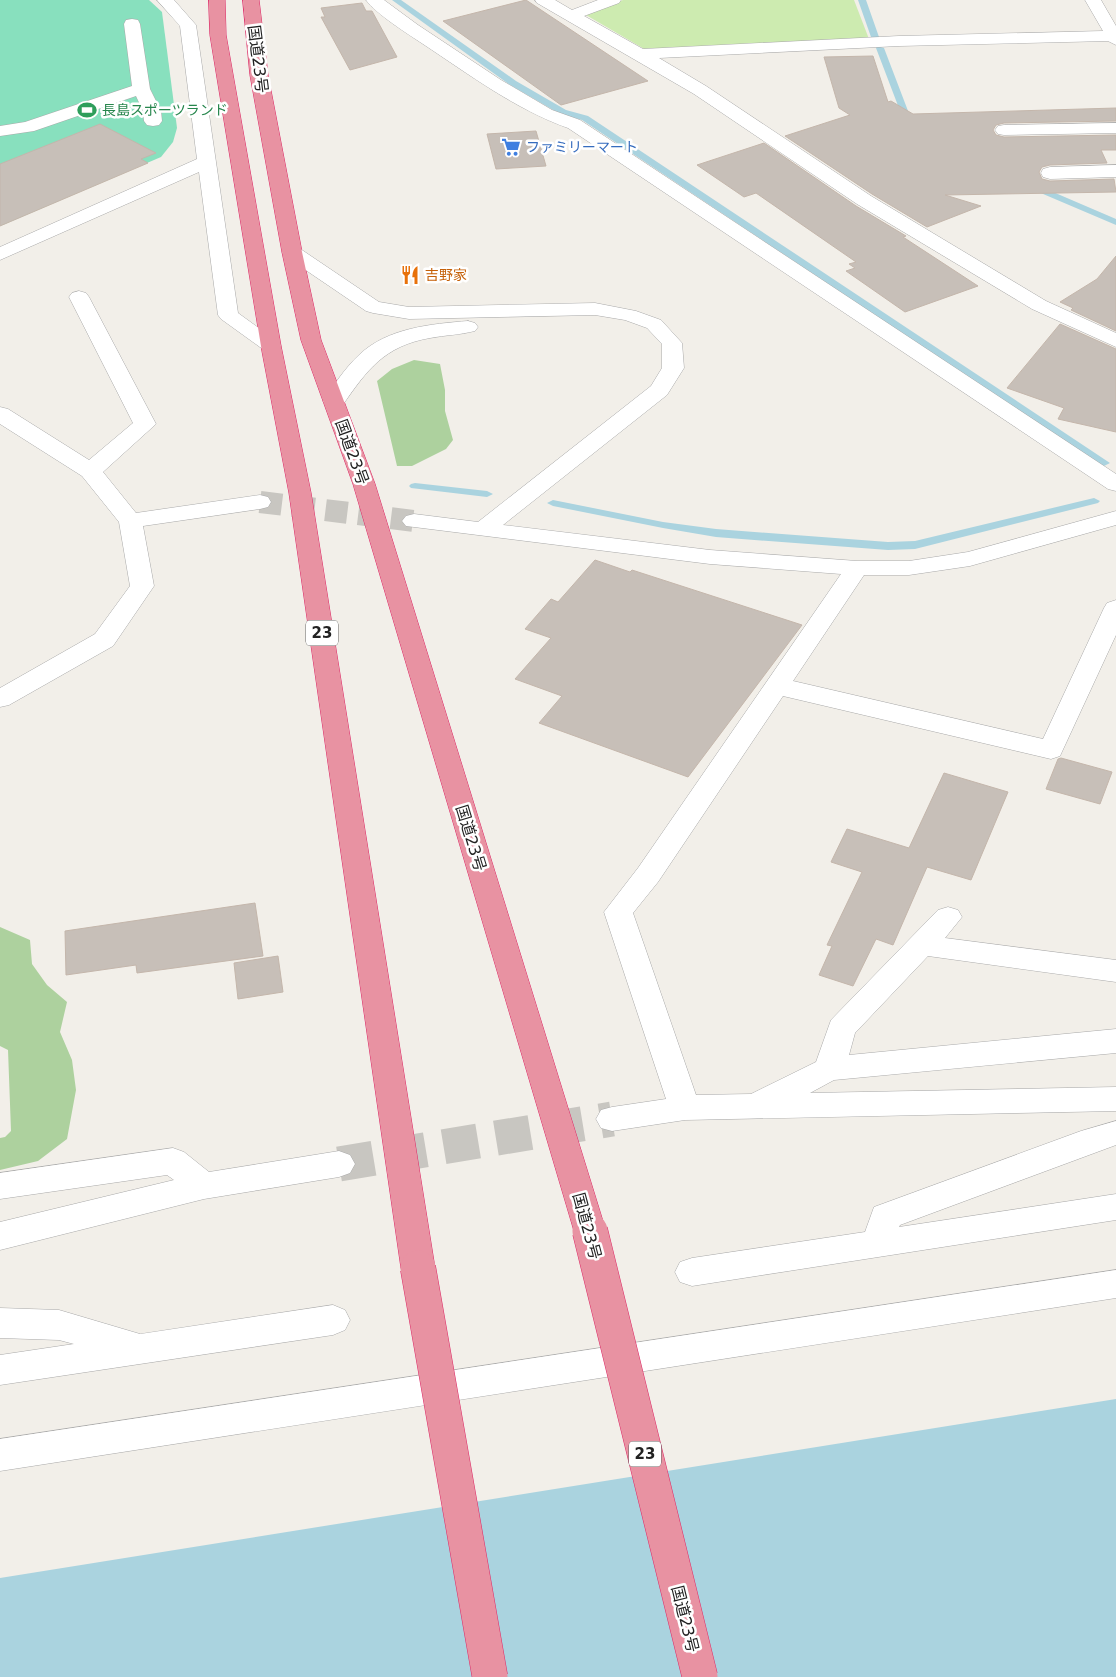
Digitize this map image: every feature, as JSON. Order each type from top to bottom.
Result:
[{"type":"highway","name":"国道23号","points":[[216,0],[218,35],[271,346],[300,493],[418,1268],[490,1677]]},
{"type":"highway","name":"国道23号","points":[[251,0],[259,75],[292,252],[311,340],[364,484],[590,1231],[700,1677]]},
{"type":"street","points":[[165,0],[190,17],[228,315],[271,346]]},
{"type":"street","points":[[374,0],[412,29],[495,84],[546,114],[574,124],[1116,484]]},
{"type":"street","points":[[543,0],[700,90],[864,200],[1039,305],[1116,341]]},
{"type":"street","points":[[570,16],[613,0]]},
{"type":"street","points":[[640,54],[909,41],[1115,37],[1093,0]]},
{"type":"street","points":[[132,24],[141,89],[152,111],[153,121]]},
{"type":"street","points":[[0,131],[28,127],[141,89]]},
{"type":"street","points":[[1004,130],[1116,128]]},
{"type":"street","points":[[0,254],[207,162]]},
{"type":"street","points":[[1050,173],[1116,171]]},
{"type":"street","points":[[292,252],[373,306],[409,313],[595,310],[620,314],[654,324],[672,343],[673,368],[659,390],[483,529]]},
{"type":"street","points":[[80,297],[145,424],[90,470]]},
{"type":"street","points":[[334,401],[367,358],[391,343],[417,334],[526,320],[570,310]]},
{"type":"street","points":[[0,414],[90,470],[130,520],[142,586],[104,640],[0,699]]},
{"type":"street","points":[[130,520],[260,502]]},
{"type":"street","points":[[414,521],[710,557],[857,568],[909,568],[970,559],[1116,518]]},
{"type":"street","points":[[685,1108],[618,912],[648,875],[857,568]]},
{"type":"street","points":[[777,686],[1051,750],[1116,608]]},
{"type":"street","points":[[829,1069],[842,1028],[948,917]]},
{"type":"street","points":[[921,945],[1116,971]]},
{"type":"street","points":[[756,1106],[829,1069],[1116,1041]]},
{"type":"street","points":[[612,1120],[685,1108],[1116,1099]]},
{"type":"street","points":[[878,1243],[886,1216],[1116,1133]]},
{"type":"street","points":[[0,1186],[173,1161],[204,1186]]},
{"type":"street","points":[[0,1236],[204,1186],[339,1164]]},
{"type":"street","points":[[692,1272],[1116,1207]]},
{"type":"street","points":[[0,1455],[1116,1284]]},
{"type":"street","points":[[0,1370],[333,1320]]},
{"type":"street","points":[[0,1323],[59,1325],[143,1349]]},
{"type":"green space","name":"長島スポーツランド","points":[[0,0],[149,0],[162,12],[177,128],[173,142],[161,157],[0,226]]},
{"type":"green space","points":[[623,0],[854,0],[869,39],[646,50],[586,15]]},
{"type":"green space","points":[[414,360],[440,364],[445,390],[445,411],[453,440],[446,449],[412,466],[397,466],[377,381],[392,369]]},
{"type":"green space","points":[[0,927],[30,940],[32,964],[47,985],[67,1002],[60,1032],[72,1060],[76,1090],[67,1139],[38,1161],[0,1170],[0,1138],[5,1137],[11,1131],[8,1050],[0,1046]]},
{"type":"water","points":[[1116,1399],[1116,1677],[0,1677],[0,1578]]},
{"type":"building","points":[[526,0],[648,81],[561,105],[443,21]]},
{"type":"building","points":[[362,3],[366,11],[372,11],[397,57],[350,70],[321,17],[325,17],[321,8]]},
{"type":"building","points":[[873,56],[888,102],[891,101],[913,114],[1116,108],[1116,121],[1004,123],[996,125],[993,130],[996,135],[1004,137],[1116,135],[1116,150],[1101,150],[1107,163],[1050,165],[1042,167],[1039,172],[1042,179],[1050,181],[1114,179],[1116,192],[945,195],[981,206],[927,227],[872,194],[785,136],[850,115],[839,108],[824,57]]},
{"type":"building","points":[[100,124],[156,153],[141,159],[148,163],[0,226],[0,164]]},
{"type":"building","points":[[536,131],[546,166],[496,169],[487,134]]},
{"type":"building","points":[[764,143],[856,206],[906,236],[903,237],[978,286],[905,312],[846,271],[855,268],[849,264],[856,262],[756,193],[744,197],[697,165]]},
{"type":"building","points":[[1116,256],[1116,331],[1071,310],[1073,308],[1060,302],[1097,279]]},
{"type":"building","points":[[1060,324],[1116,349],[1116,432],[1058,419],[1064,408],[1007,388]]},
{"type":"building","points":[[595,560],[630,572],[632,570],[802,625],[688,777],[539,723],[562,696],[515,679],[551,638],[525,629],[551,599],[558,602]]},
{"type":"building","points":[[1061,758],[1112,772],[1100,804],[1046,789],[1058,759]]},
{"type":"building","points":[[944,773],[1008,792],[971,880],[927,867],[893,945],[876,939],[853,986],[819,975],[832,946],[827,945],[862,872],[831,862],[847,829],[909,848]]},
{"type":"building","points":[[255,903],[263,956],[137,973],[136,965],[66,975],[65,931]]},
{"type":"building","points":[[278,956],[283,992],[238,999],[234,963]]},
{"type":"waterway","points":[[396,0],[513,83],[563,112],[585,118],[1104,463]]},
{"type":"waterway","points":[[862,0],[875,37]]},
{"type":"waterway","points":[[880,48],[909,124]]},
{"type":"waterway","points":[[1032,186],[1116,222]]},
{"type":"waterway","points":[[415,486],[487,494]]},
{"type":"waterway","points":[[553,503],[663,525],[716,533],[888,546],[915,545],[1094,501]]},
{"type":"tunnel","points":[[260,502],[414,521]]},
{"type":"tunnel","points":[[339,1164],[612,1119]]},
{"type":"place","name":"長島スポーツランド","points":[[87,110]]},
{"type":"place","name":"ファミリーマート","points":[[511,147]]},
{"type":"place","name":"吉野家","points":[[410,275]]}]
